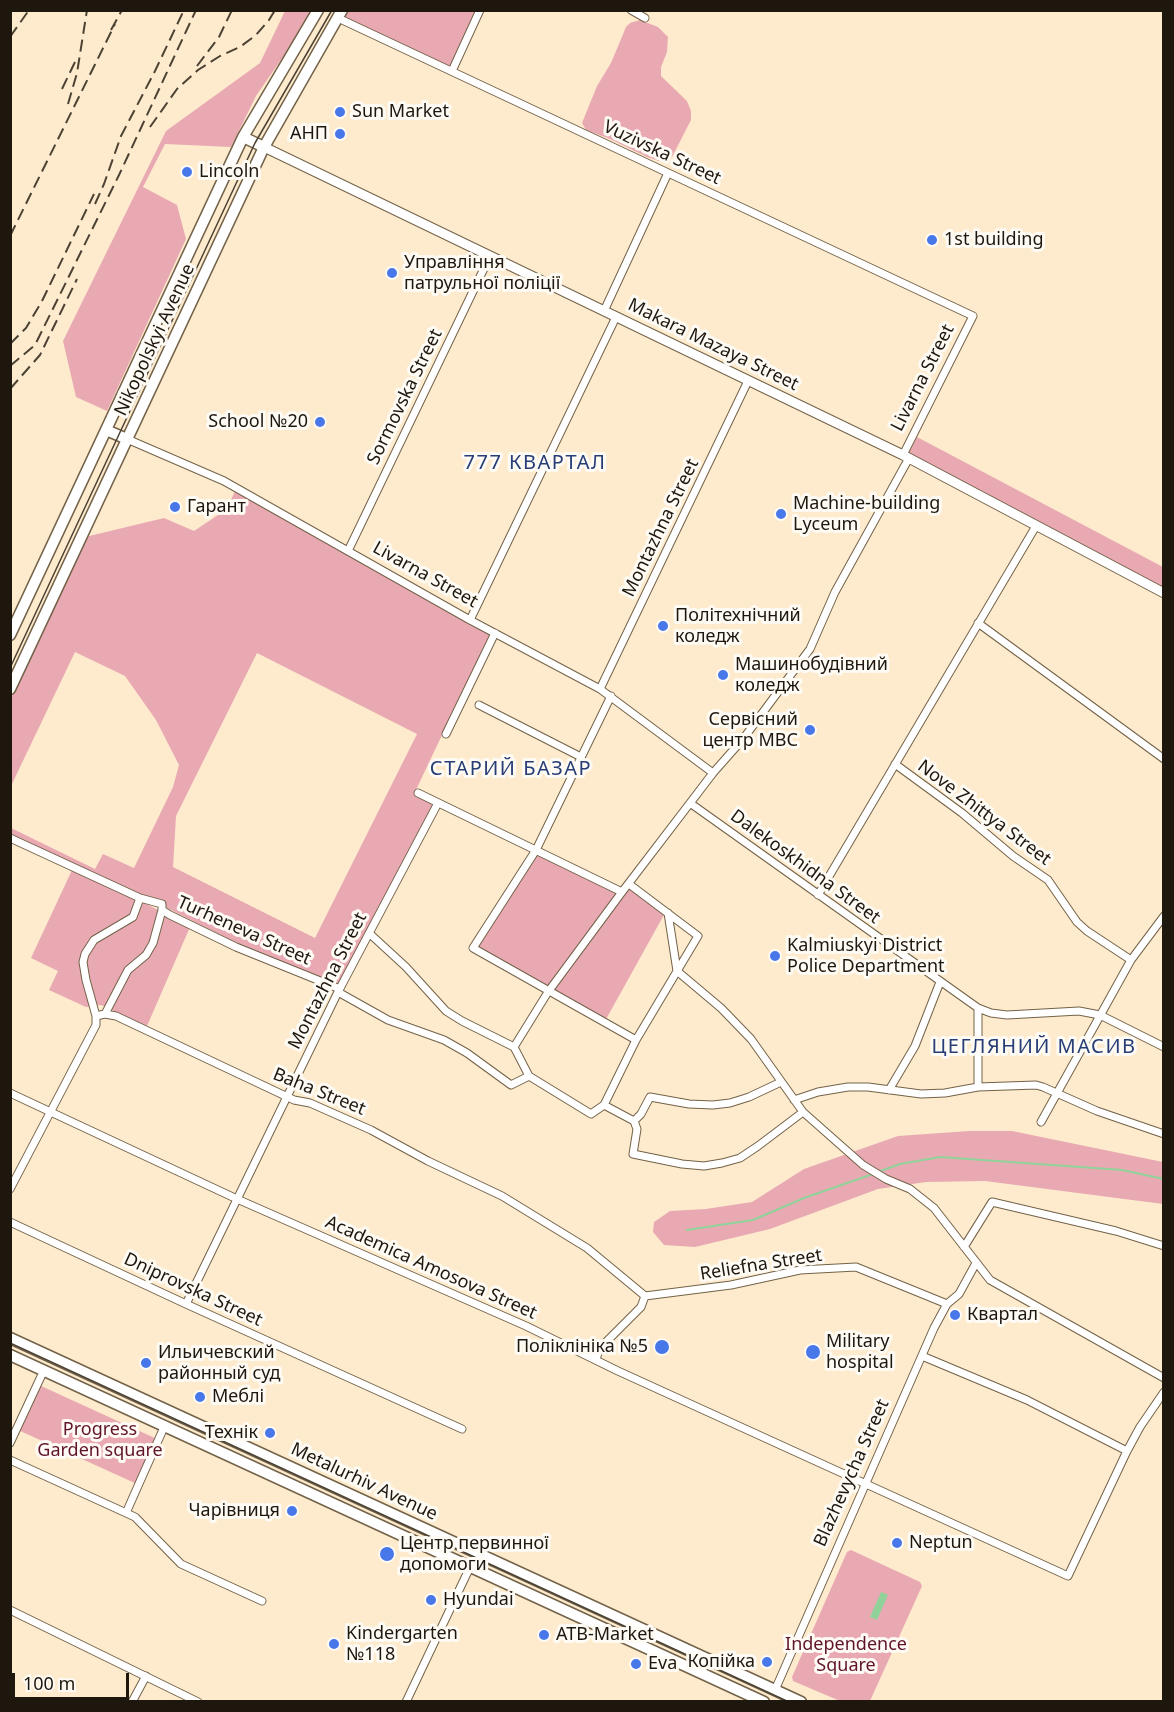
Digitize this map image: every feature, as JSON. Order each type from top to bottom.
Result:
[{"type":"main road","name":"Nikopolskyi Avenue","points":[[10,635],[243,137],[318,10]]},
{"type":"main road","name":"Nikopolskyi Avenue","points":[[10,689],[264,147],[340,14]]},
{"type":"main road","name":"Makara Mazaya Street","points":[[243,137],[906,457],[1164,593]]},
{"type":"main road","name":"Livarna Street","points":[[106,430],[127,439]]},
{"type":"main road","name":"Metalurhiv Avenue","points":[[10,1338],[801,1701]]},
{"type":"main road","name":"Metalurhiv Avenue","points":[[10,1355],[764,1701]]},
{"type":"main road","points":[[44,1370],[50,1356]]},
{"type":"main road","points":[[165,1425],[171,1412]]},
{"type":"main road","points":[[471,1565],[478,1552]]},
{"type":"main road","name":"Blazhevycha Street","points":[[770,1701],[775,1690]]},
{"type":"street","points":[[452,71],[480,10]]},
{"type":"street","points":[[631,10],[645,18]]},
{"type":"street","name":"Vuzivska Street","points":[[340,14],[452,71],[973,316]]},
{"type":"street","points":[[604,311],[668,173]]},
{"type":"street","name":"Sormovska Street","points":[[348,551],[490,256]]},
{"type":"street","name":"Livarna Street","points":[[514,1047],[548,992],[622,892],[713,773],[743,739],[810,649],[835,592],[906,457],[973,316]]},
{"type":"street","points":[[470,620],[616,317]]},
{"type":"street","name":"Montazhna Street","points":[[600,688],[748,381]]},
{"type":"street","name":"Livarna Street","points":[[127,439],[224,481],[470,620],[600,688],[713,773]]},
{"type":"street","name":"Nove Zhittya Street","points":[[818,895],[1036,526]]},
{"type":"street","points":[[978,623],[1164,759]]},
{"type":"street","points":[[446,734],[495,633]]},
{"type":"street","points":[[611,696],[536,850],[473,948],[636,1040]]},
{"type":"street","points":[[479,705],[581,757]]},
{"type":"street","name":"Nove Zhittya Street","points":[[895,764],[962,813],[1013,856],[1043,876],[1077,922],[1131,960]]},
{"type":"street","points":[[418,793],[622,892]]},
{"type":"street","name":"Montazhna Street","points":[[186,1304],[286,1096],[438,802]]},
{"type":"street","name":"Dalekoskhidna Street","points":[[690,803],[978,1008],[1007,1016],[1079,1011],[1100,1016],[1164,1047]]},
{"type":"street","name":"Turheneva Street","points":[[10,837],[140,898],[162,904],[162,910],[236,947],[339,991]]},
{"type":"street","points":[[369,933],[406,967],[446,1011],[514,1047],[530,1076],[591,1114],[604,1105],[636,1040],[698,936],[629,884]]},
{"type":"street","points":[[10,1190],[96,1025],[96,1016],[83,962],[85,954],[94,940],[133,916],[140,898]]},
{"type":"street","points":[[96,1016],[105,1014],[128,970],[146,955],[153,943],[162,910]]},
{"type":"street","points":[[668,913],[677,971],[721,1008],[751,1039],[803,1112],[863,1164],[886,1179],[924,1198],[984,1275],[995,1284],[1164,1378]]},
{"type":"street","points":[[1041,1122],[1131,960],[1162,921]]},
{"type":"street","points":[[889,1090],[915,1046],[940,982]]},
{"type":"street","points":[[339,991],[388,1020],[444,1040],[467,1053],[511,1085],[530,1076]]},
{"type":"street","points":[[978,1008],[978,1087]]},
{"type":"street","name":"Baha Street","points":[[105,1014],[116,1016],[298,1102],[310,1104],[377,1132],[428,1161],[502,1196],[587,1248],[645,1296]]},
{"type":"street","points":[[634,1121],[641,1114],[650,1097],[689,1104],[713,1105],[749,1097],[781,1082]]},
{"type":"street","points":[[794,1100],[818,1092],[848,1087],[921,1094],[945,1093],[978,1087],[1036,1085],[1097,1111],[1164,1134]]},
{"type":"street","name":"Academica Amosova Street","points":[[10,1093],[237,1199],[515,1322],[1068,1576],[1127,1450]]},
{"type":"street","points":[[604,1105],[634,1121],[637,1129],[633,1154],[704,1166],[740,1158],[803,1112]]},
{"type":"street","points":[[964,1247],[992,1202],[1116,1231],[1164,1246]]},
{"type":"street","name":"Dniprovska Street","points":[[10,1222],[462,1429]]},
{"type":"street","name":"Blazhevycha Street","points":[[775,1690],[922,1356],[947,1304],[958,1294],[976,1263]]},
{"type":"street","name":"Reliefna Street","points":[[645,1296],[731,1285],[800,1270],[856,1267],[947,1304]]},
{"type":"street","points":[[596,1360],[599,1348],[641,1306],[645,1296]]},
{"type":"street","points":[[922,1356],[1037,1404],[1127,1450],[1164,1392]]},
{"type":"street","points":[[10,1443],[44,1370]]},
{"type":"street","points":[[126,1513],[165,1425]]},
{"type":"street","points":[[10,1460],[135,1517],[182,1564],[262,1601]]},
{"type":"street","points":[[406,1701],[471,1565]]},
{"type":"street","points":[[10,1610],[198,1701]]},
{"type":"street","points":[[132,1701],[146,1676]]},
{"type":"green space","points":[[345,10],[477,11],[450,67],[342,16]]},
{"type":"green space","points":[[285,11],[315,11],[256,96],[231,147],[165,144],[143,187],[177,205],[186,239],[107,411],[76,397],[63,341],[166,131],[260,63]]},
{"type":"green space","points":[[640,20],[658,27],[668,37],[661,76],[687,101],[691,111],[691,120],[672,157],[666,161],[647,157],[586,130],[582,123],[626,27]]},
{"type":"green space","points":[[917,437],[1163,567],[1163,591],[908,455]]},
{"type":"green space","points":[[235,491],[490,634],[414,794],[434,804],[338,985],[239,944],[11,834],[11,828],[95,869],[103,854],[134,868],[173,787],[179,765],[156,720],[125,676],[75,652],[11,786],[11,697],[85,537],[164,518],[194,531],[227,509]],"holes":[[[257,653],[417,734],[315,938],[173,867],[176,816]]]},
{"type":"green space","points":[[536,853],[619,893],[548,990],[475,947]]},
{"type":"green space","points":[[72,870],[139,900],[190,927],[147,1026],[101,1005],[86,1007],[49,990],[58,971],[31,958]]},
{"type":"green space","points":[[629,886],[665,913],[605,1021],[551,991]]},
{"type":"green space","points":[[969,1131],[1012,1131],[1163,1162],[1163,1204],[985,1181],[926,1182],[878,1189],[770,1229],[695,1247],[664,1245],[653,1232],[654,1222],[670,1211],[706,1209],[752,1202],[804,1169],[898,1136]]},
{"type":"green space","name":"Progress Garden square","points":[[39,1385],[157,1439],[137,1484],[18,1430]]},
{"type":"green space","name":"Independence Square","points":[[851,1550],[920,1582],[922,1586],[870,1701],[840,1701],[793,1681],[792,1677],[847,1552]]},
{"type":"shaded area","points":[[881,1592],[888,1595],[877,1620],[870,1617]]},
{"type":"waterway","points":[[878,1172],[900,1164],[940,1157],[1122,1170],[1164,1179]]},
{"type":"waterway","points":[[687,1230],[753,1220],[804,1198],[873,1174]]},
{"type":"tram line","points":[[10,668],[255,143],[332,10]]},
{"type":"tram line","points":[[10,1343],[789,1702]]},
{"type":"railway","points":[[10,37],[29,10]]},
{"type":"railway","points":[[68,104],[77,73],[87,10]]},
{"type":"railway","points":[[111,30],[122,10]]},
{"type":"railway","points":[[95,204],[121,136],[184,10]]},
{"type":"railway","points":[[10,366],[35,345],[119,175],[196,10]]},
{"type":"railway","points":[[197,66],[219,37],[232,10]]},
{"type":"railway","points":[[150,127],[177,89],[198,70],[240,47],[256,35],[275,10]]},
{"type":"railway","points":[[10,236],[115,24]]},
{"type":"railway","points":[[62,89],[75,62]]},
{"type":"railway","points":[[10,344],[26,328],[42,301],[94,194]]},
{"type":"railway","points":[[10,389],[40,355],[77,279]]},
{"type":"place","name":"Sun Market","points":[[340,112]]},
{"type":"place","name":"АНП","points":[[340,134]]},
{"type":"place","name":"Lincoln","points":[[187,172]]},
{"type":"place","name":"1st building","points":[[932,240]]},
{"type":"place","name":"Управління патрульної поліції","points":[[392,273]]},
{"type":"place","name":"School №20","points":[[320,422]]},
{"type":"place","name":"Гарант","points":[[175,507]]},
{"type":"place","name":"Machine-building Lyceum","points":[[781,514]]},
{"type":"place","name":"Політехнічний коледж","points":[[663,626]]},
{"type":"place","name":"Машинобудівний коледж","points":[[723,675]]},
{"type":"place","name":"Сервісний центр МВС","points":[[810,730]]},
{"type":"place","name":"Kalmiuskyi District Police Department","points":[[775,956]]},
{"type":"place","name":"Квартал","points":[[955,1315]]},
{"type":"place","name":"Поліклініка №5","points":[[662,1347]]},
{"type":"place","name":"Military hospital","points":[[813,1352]]},
{"type":"place","name":"Ильичевский районный суд","points":[[146,1363]]},
{"type":"place","name":"Меблі","points":[[200,1397]]},
{"type":"place","name":"Технік","points":[[270,1433]]},
{"type":"place","name":"Чарівниця","points":[[292,1511]]},
{"type":"place","name":"Neptun","points":[[897,1543]]},
{"type":"place","name":"Центр первинної допомоги","points":[[387,1554]]},
{"type":"place","name":"Hyundai","points":[[431,1600]]},
{"type":"place","name":"ATB-Market","points":[[544,1635]]},
{"type":"place","name":"Kindergarten №118","points":[[334,1644]]},
{"type":"place","name":"Копійка","points":[[767,1662]]},
{"type":"place","name":"Eva","points":[[636,1664]]},
{"type":"district","name":"777 КВАРТАЛ","points":[[535,463]]},
{"type":"district","name":"СТАРИЙ БАЗАР","points":[[511,769]]},
{"type":"district","name":"ЦЕГЛЯНИЙ МАСИВ","points":[[1034,1047]]}]
